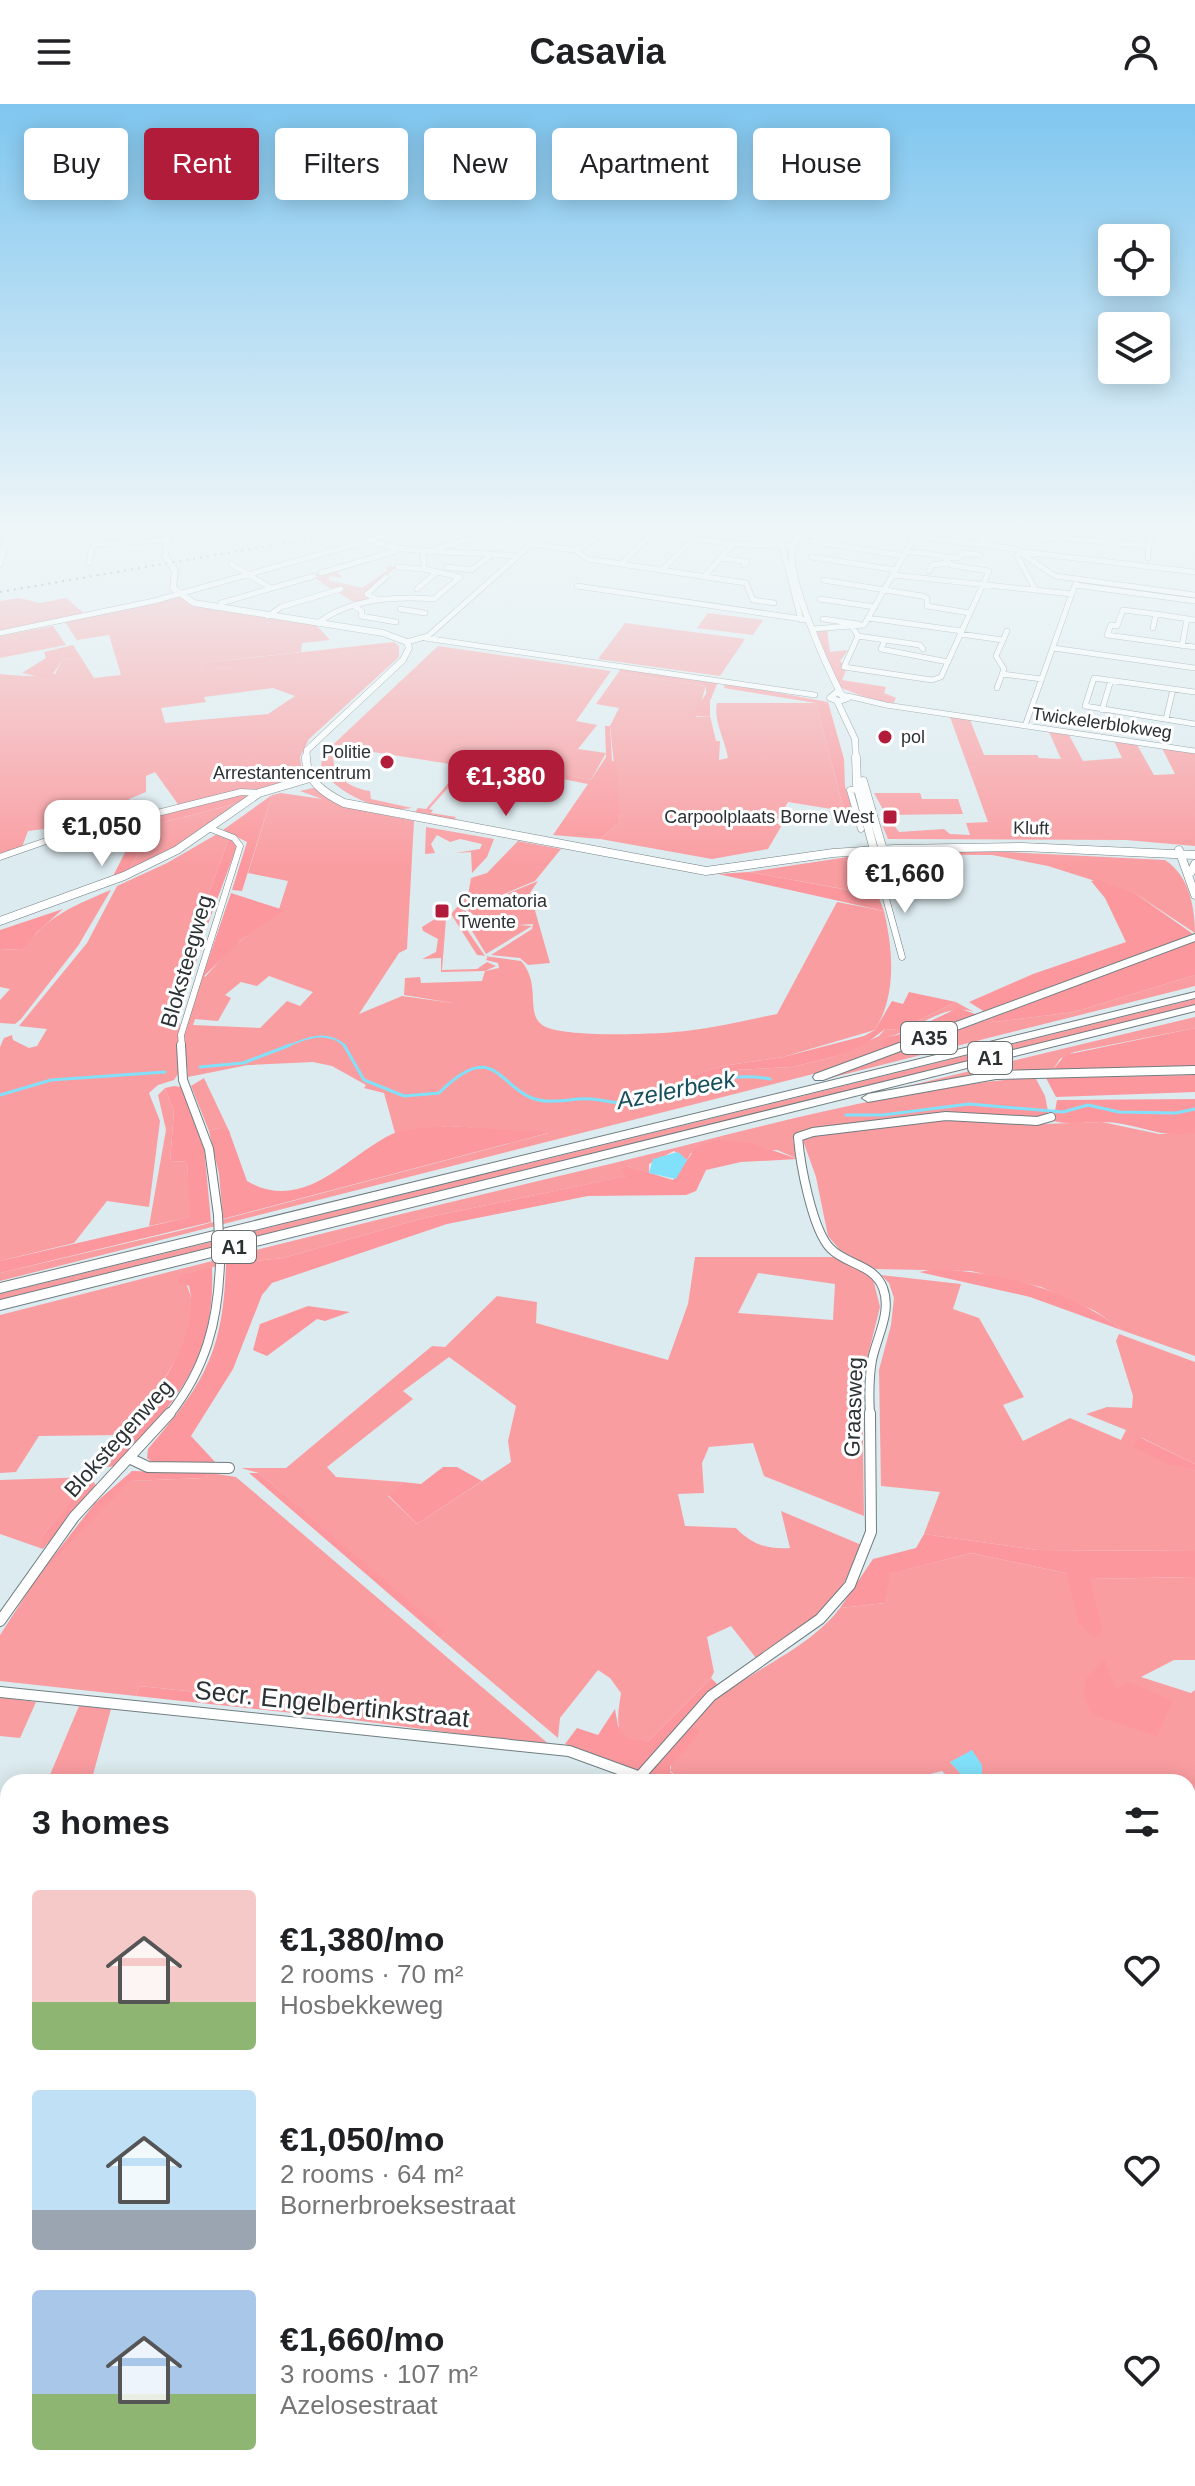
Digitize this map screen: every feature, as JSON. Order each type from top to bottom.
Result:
[{"type":"highway","name":"A35","points":[[659,1126],[692,1110],[864,1062],[1195,937]]},
{"type":"highway","name":"A1","points":[[0,1288],[1195,995]]},
{"type":"highway","name":"A1","points":[[0,1305],[1195,1008]]},
{"type":"highway","name":"A35","points":[[785,1110],[996,1075],[1195,1070]]},
{"type":"main road","points":[[0,921],[111,882],[211,829],[259,793],[310,778],[305,764],[309,747],[403,660],[409,652],[407,644]]},
{"type":"main road","points":[[818,644],[842,697],[844,712],[855,739],[862,790],[878,847]]},
{"type":"main road","name":"Kluft","points":[[310,778],[337,800],[353,806],[694,869],[740,869],[815,854],[878,847],[1186,852]]},
{"type":"main road","points":[[1186,852],[1194,872]]},
{"type":"main road","points":[[1186,852],[1195,895]]},
{"type":"street","points":[[467,644],[815,695]]},
{"type":"street","points":[[854,644],[844,667],[936,680],[956,644]]},
{"type":"street","points":[[883,644],[881,649],[948,662]]},
{"type":"street","points":[[914,644],[923,649]]},
{"type":"street","points":[[997,688],[1004,669],[996,656],[1001,644]]},
{"type":"street","points":[[1025,726],[1054,644]]},
{"type":"street","points":[[1169,644],[1195,647]]},
{"type":"street","points":[[1053,648],[1195,668]]},
{"type":"street","points":[[1002,674],[1042,679]]},
{"type":"street","points":[[1195,692],[1093,679],[1085,706],[1195,724]]},
{"type":"street","points":[[1102,710],[1111,680]]},
{"type":"street","points":[[1166,719],[1173,689]]},
{"type":"street","name":"Twickelerblokweg","points":[[842,697],[1195,751]]},
{"type":"street","points":[[861,829],[850,790],[862,790]]},
{"type":"street","points":[[0,857],[46,841],[241,792],[259,793]]},
{"type":"street","name":"Bloksteegweg","points":[[211,829],[234,838],[240,846],[181,1035],[183,1080],[209,1149],[218,1215],[220,1263]]},
{"type":"street","points":[[878,847],[887,876],[881,883],[902,957]]},
{"type":"street","name":"Graasweg","points":[[642,1774],[723,1687],[819,1623],[839,1600],[866,1550],[871,1532],[871,1369],[883,1323],[885,1294],[873,1273],[832,1249],[822,1236],[800,1158],[798,1137],[813,1132],[946,1116],[1037,1121],[1051,1117]]},
{"type":"street","name":"Blokstegenweg","points":[[0,1621],[53,1541],[178,1406],[200,1371],[217,1329],[220,1263]]},
{"type":"street","points":[[129,1458],[148,1467],[229,1468]]},
{"type":"street","name":"Secr. Engelbertinkstraat","points":[[0,1692],[569,1751],[638,1774]]},
{"type":"shaded area","points":[[0,644],[66,645],[0,658]]},
{"type":"shaded area","points":[[112,644],[302,644],[301,652],[203,663],[205,667],[399,646],[399,657],[309,739],[300,757],[302,771],[295,777],[261,790],[245,789],[180,807],[155,772],[146,776],[146,792],[129,799],[139,817],[28,831],[22,847],[0,855],[0,674],[55,674],[62,660],[80,656],[94,678],[121,675]],"holes":[[[273,688],[295,696],[268,714],[165,723],[161,708],[206,702],[204,697]]]},
{"type":"shaded area","points":[[374,644],[399,646],[204,668],[203,663]]},
{"type":"shaded area","points":[[609,644],[742,644],[720,676],[598,659]]},
{"type":"shaded area","points":[[820,644],[829,644],[830,652],[848,650],[840,661],[847,668],[842,680],[886,687],[884,693],[896,698],[893,704],[872,700],[839,687]]},
{"type":"shaded area","points":[[73,645],[80,656],[62,660],[50,679],[22,673],[46,658],[44,652]]},
{"type":"shaded area","points":[[438,646],[611,671],[576,721],[597,725],[578,749],[606,753],[591,780],[476,757],[429,809],[433,810],[431,813],[456,817],[454,820],[415,812],[418,808],[426,809],[463,766],[348,748],[333,758],[340,776],[350,785],[370,791],[371,799],[412,808],[388,808],[362,801],[329,779],[321,770],[322,755]]},
{"type":"shaded area","points":[[622,668],[718,682],[710,701],[710,716],[690,716],[706,694],[706,686],[618,673]]},
{"type":"shaded area","points":[[618,673],[706,686],[696,717],[710,716],[716,741],[720,741],[719,760],[728,758],[718,723],[717,703],[816,703],[844,811],[788,802],[776,823],[782,825],[768,849],[712,859],[600,839],[620,822],[610,726],[619,708],[596,704]]},
{"type":"shaded area","points":[[725,683],[828,702],[844,759],[845,786],[853,811],[844,811],[816,703],[724,688]]},
{"type":"shaded area","points":[[950,717],[970,720],[984,755],[1037,755],[1039,758],[1061,759],[1049,732],[1069,735],[1083,761],[1122,758],[1114,741],[1137,745],[1154,775],[1175,774],[1162,748],[1195,753],[1195,846],[1126,840],[888,839],[881,822],[893,824],[899,832],[944,829],[950,834],[970,835],[966,823],[988,822]]},
{"type":"shaded area","points":[[605,726],[610,726],[612,761],[616,762],[620,822],[600,839],[553,835],[588,784],[522,771],[527,767],[591,780],[606,757]]},
{"type":"shaded area","points":[[313,788],[365,811],[414,821],[407,949],[399,953],[359,1014],[402,996],[453,1003],[404,995],[405,978],[420,977],[421,983],[482,981],[485,971],[499,968],[498,963],[486,960],[488,956],[521,961],[530,978],[537,1019],[551,1029],[588,1034],[674,1032],[777,1014],[837,902],[884,911],[891,957],[890,987],[875,1030],[783,1057],[723,1066],[623,1097],[638,1098],[735,1070],[792,1067],[834,1057],[879,1036],[885,1029],[899,1030],[956,1002],[974,1012],[963,1010],[941,1014],[888,1037],[885,1050],[825,1071],[0,1281],[0,1273],[187,1229],[549,1133],[448,1126],[395,1133],[384,1093],[364,1088],[366,1085],[332,1066],[313,1062],[248,1065],[188,1077],[184,1034],[201,972],[205,977],[231,948],[282,910],[279,909],[288,881],[248,873],[272,795],[281,793],[322,799],[300,791]],"holes":[[[269,976],[313,992],[300,1006],[287,1001],[260,1028],[193,1025],[195,1019],[218,1021],[231,998],[225,995],[241,982],[257,986]]]},
{"type":"shaded area","points":[[240,793],[254,793],[235,804],[152,825],[129,871],[112,878],[137,829],[110,827]]},
{"type":"shaded area","points":[[874,793],[920,793],[922,799],[958,799],[963,814],[886,815]]},
{"type":"shaded area","points":[[272,795],[242,891],[232,890],[247,842],[223,830]]},
{"type":"shaded area","points":[[235,804],[190,839],[129,871],[152,825]]},
{"type":"shaded area","points":[[426,827],[494,839],[487,857],[472,873],[471,852],[456,853],[480,849],[482,844],[460,839],[450,842],[437,835],[431,844],[435,853],[425,854]]},
{"type":"shaded area","points":[[217,834],[229,838],[195,931],[205,932],[180,1017],[178,1074],[174,1080],[158,1085],[149,1093],[160,1121],[149,1207],[107,1201],[74,1243],[0,1261],[0,1047],[4,1038],[12,1035],[13,1040],[29,1048],[37,1046],[47,1029],[19,1026],[87,943],[117,886],[167,863]]},
{"type":"shaded area","points":[[229,838],[237,846],[205,932],[195,931]]},
{"type":"shaded area","points":[[518,841],[561,849],[535,881],[456,914],[485,956],[477,955],[451,914],[468,895],[471,878],[487,873]]},
{"type":"shaded area","points":[[987,851],[1165,860],[1185,883],[1194,913],[1195,933],[1136,894],[1048,866],[992,855],[892,855],[900,852]]},
{"type":"shaded area","points":[[854,856],[865,893],[749,872]]},
{"type":"shaded area","points":[[854,856],[866,865],[884,911],[718,874],[749,872],[864,893]]},
{"type":"shaded area","points":[[1098,880],[1136,894],[1193,934],[985,1012],[969,1002],[1033,974],[1126,942],[1105,898],[1091,881]]},
{"type":"shaded area","points":[[538,881],[530,893],[550,963],[528,965],[520,958],[491,955],[532,929],[533,924],[518,925],[532,926],[486,954],[461,913],[465,911],[486,924],[467,910]]},
{"type":"shaded area","points":[[111,890],[78,946],[21,1019],[15,1024],[0,1023],[0,1000],[10,989],[0,987],[0,949],[23,950],[51,920]]},
{"type":"shaded area","points":[[231,893],[284,910],[240,941],[202,978]]},
{"type":"shaded area","points":[[63,909],[37,932],[23,950],[0,949],[0,930]]},
{"type":"shaded area","points":[[438,917],[446,919],[442,970],[477,969],[487,962],[496,966],[485,971],[441,972],[441,958],[422,959],[436,952],[438,939],[423,931],[422,927]]},
{"type":"shaded area","points":[[1195,940],[1195,975],[1074,1012],[994,1022],[991,1018]]},
{"type":"shaded area","points":[[1195,975],[1195,986],[830,1078],[991,1018],[994,1022],[1074,1012]]},
{"type":"shaded area","points":[[909,992],[956,1002],[899,1030],[885,1029],[864,1045],[834,1057],[792,1067],[735,1070],[638,1098],[620,1097],[723,1066],[783,1057],[864,1036],[875,1030],[892,1001],[903,1004]]},
{"type":"shaded area","points":[[1195,999],[1195,1006],[0,1301],[0,1294]]},
{"type":"shaded area","points":[[958,1008],[978,1015],[885,1050],[881,1045],[888,1037],[905,1033]]},
{"type":"shaded area","points":[[1195,1017],[1195,1028],[1074,1052],[1060,1059],[1052,1071],[978,1075],[883,1092]]},
{"type":"shaded area","points":[[1195,1028],[1195,1068],[1052,1071],[1065,1055]]},
{"type":"shaded area","points":[[1195,1075],[1195,1092],[1056,1097],[1046,1078]]},
{"type":"shaded area","points":[[1035,1077],[1045,1096],[1048,1111],[954,1103],[954,1115],[799,1132],[793,1140],[798,1159],[777,1150],[691,1153],[687,1160],[674,1151],[649,1164],[649,1173],[627,1166],[627,1176],[420,1219],[283,1258],[226,1264],[180,1275],[190,1294],[191,1314],[186,1336],[164,1380],[123,1435],[39,1436],[16,1472],[0,1473],[0,1315],[821,1112],[928,1090]]},
{"type":"shaded area","points":[[204,1078],[230,1133],[218,1128],[209,1131],[191,1086]]},
{"type":"shaded area","points":[[182,1087],[204,1146],[211,1222],[0,1273],[0,1261],[190,1217],[187,1162],[170,1161],[174,1111],[165,1088]]},
{"type":"shaded area","points":[[165,1088],[174,1111],[170,1161],[187,1162],[191,1217],[149,1226],[166,1130],[158,1095]]},
{"type":"shaded area","points":[[1195,1099],[1195,1133],[1183,1135],[1115,1123],[1053,1121],[1057,1100]]},
{"type":"shaded area","points":[[952,1103],[1004,1104],[1048,1111],[1046,1121],[954,1115]]},
{"type":"shaded area","points":[[950,1118],[1043,1124],[1102,1122],[1159,1134],[1195,1133],[1195,1356],[1124,1331],[1095,1311],[1041,1287],[971,1271],[874,1269],[840,1250],[828,1236],[816,1177],[801,1135]]},
{"type":"shaded area","points":[[448,1126],[552,1132],[223,1219],[219,1174],[209,1131],[218,1128],[229,1131],[247,1181],[268,1189],[287,1191],[306,1187],[323,1178],[392,1134]]},
{"type":"shaded area","points":[[717,1140],[748,1142],[798,1159],[741,1162],[706,1170],[696,1191],[686,1195],[588,1196],[447,1224],[272,1283],[262,1295],[233,1369],[191,1436],[217,1464],[153,1463],[147,1458],[148,1449],[184,1404],[207,1365],[221,1321],[226,1264],[283,1258],[420,1219],[626,1176],[621,1170],[627,1166],[673,1180],[697,1146]]},
{"type":"shaded area","points":[[695,1257],[840,1257],[873,1279],[880,1307],[862,1379],[864,1516],[764,1476],[753,1443],[709,1447],[702,1463],[704,1493],[678,1494],[685,1526],[736,1528],[760,1545],[790,1548],[781,1511],[864,1546],[843,1584],[819,1612],[756,1658],[731,1626],[707,1637],[714,1672],[711,1678],[647,1742],[635,1742],[622,1734],[618,1719],[621,1693],[610,1678],[598,1670],[560,1718],[558,1738],[440,1638],[445,1633],[259,1473],[241,1468],[286,1468],[432,1346],[445,1347],[497,1296],[537,1302],[536,1323],[668,1360],[688,1304]],"holes":[[[758,1273],[835,1284],[833,1320],[738,1313]],[[449,1357],[516,1406],[508,1441],[511,1462],[417,1524],[388,1496],[403,1482],[336,1477],[327,1467],[413,1399],[403,1391]]]},
{"type":"shaded area","points":[[212,1267],[207,1328],[188,1377],[157,1421],[116,1466],[99,1468],[162,1383],[186,1334],[191,1309],[189,1286],[179,1282],[179,1275]]},
{"type":"shaded area","points":[[935,1269],[985,1274],[1034,1286],[1081,1304],[1124,1331],[1030,1297],[919,1272]]},
{"type":"shaded area","points":[[881,1275],[961,1284],[953,1309],[979,1318],[1024,1397],[1003,1405],[1023,1441],[1070,1418],[1121,1440],[1126,1430],[1086,1414],[1107,1407],[1132,1408],[1133,1396],[1116,1341],[1119,1334],[1195,1362],[1195,1464],[1140,1437],[1181,1467],[1195,1471],[1195,1551],[1038,1550],[924,1534],[940,1492],[881,1486],[879,1370],[891,1325],[894,1298],[889,1283]]},
{"type":"shaded area","points":[[308,1306],[350,1312],[325,1321],[317,1319],[267,1356],[253,1350],[260,1324]]},
{"type":"shaded area","points":[[1139,1437],[1195,1464],[1195,1471],[1167,1464],[1133,1447]]},
{"type":"shaded area","points":[[443,1467],[457,1467],[482,1481],[417,1524],[388,1495],[403,1482],[421,1484]]},
{"type":"shaded area","points":[[132,1471],[211,1473],[204,1478],[130,1481],[38,1576],[95,1503]]},
{"type":"shaded area","points":[[211,1473],[236,1477],[551,1746],[338,1718],[341,1709],[333,1707],[140,1686],[136,1696],[0,1681],[0,1635],[38,1576],[116,1491],[130,1481],[204,1478]]},
{"type":"shaded area","points":[[249,1473],[259,1473],[446,1632],[440,1638]]},
{"type":"shaded area","points":[[91,1477],[96,1486],[43,1549],[43,1535]]},
{"type":"shaded area","points":[[92,1477],[43,1535],[43,1549],[0,1534],[0,1480]]},
{"type":"shaded area","points":[[924,1534],[1038,1550],[1195,1551],[1195,1577],[1090,1579],[1102,1626],[1100,1636],[1093,1637],[1079,1624],[1066,1573],[971,1553],[890,1574],[886,1603],[840,1608],[873,1559],[916,1548]]},
{"type":"shaded area","points":[[971,1553],[1066,1573],[1093,1637],[1094,1599],[1089,1579],[1195,1577],[1195,1660],[1174,1660],[1141,1677],[1191,1693],[1195,1690],[1195,1774],[981,1774],[950,1762],[961,1774],[945,1774],[942,1771],[930,1774],[674,1774],[670,1771],[681,1741],[698,1717],[719,1697],[796,1648],[840,1608],[886,1603],[889,1574]]},
{"type":"shaded area","points":[[1104,1659],[1116,1688],[1130,1682],[1173,1701],[1157,1736],[1092,1715],[1084,1697],[1085,1680]]},
{"type":"shaded area","points":[[711,1678],[718,1685],[637,1771],[565,1744],[577,1728],[598,1735],[615,1709],[618,1726],[627,1738],[647,1742]]},
{"type":"shaded area","points":[[140,1686],[341,1708],[338,1718],[136,1696]]},
{"type":"shaded area","points":[[0,1697],[36,1702],[20,1738],[0,1736]]},
{"type":"shaded area","points":[[79,1706],[111,1709],[93,1774],[50,1774]]},
{"type":"shaded area","points":[[691,1725],[700,1732],[670,1767],[673,1774],[646,1774]]},
{"type":"water","points":[[678,1152],[687,1160],[676,1179],[649,1173],[653,1159]]},
{"type":"water","points":[[972,1750],[982,1765],[982,1774],[961,1774],[950,1762]]},
{"type":"waterway","name":"Azelerbeek","points":[[285,1047],[317,1037],[332,1038],[344,1046]]},
{"type":"waterway","name":"Azelerbeek","points":[[200,1067],[243,1063],[290,1045]]},
{"type":"waterway","name":"Azelerbeek","points":[[344,1046],[364,1080],[404,1096],[439,1093],[460,1075],[476,1068],[489,1068],[521,1092],[536,1099],[554,1101],[586,1099],[639,1103],[709,1081],[734,1077],[770,1079]]},
{"type":"waterway","name":"Azelerbeek","points":[[0,1095],[51,1080],[165,1072]]},
{"type":"waterway","name":"Azelerbeek","points":[[846,1115],[883,1115],[969,1104],[1063,1112],[1088,1105],[1119,1112],[1176,1113],[1195,1109]]},
{"type":"place","name":"pol","points":[[885,737]]},
{"type":"place","name":"Politie Arrestantencentrum","points":[[387,762]]},
{"type":"place","name":"Carpoolplaats Borne West","points":[[890,817]]},
{"type":"place","name":"Crematoria Twente","points":[[442,911]]}]
